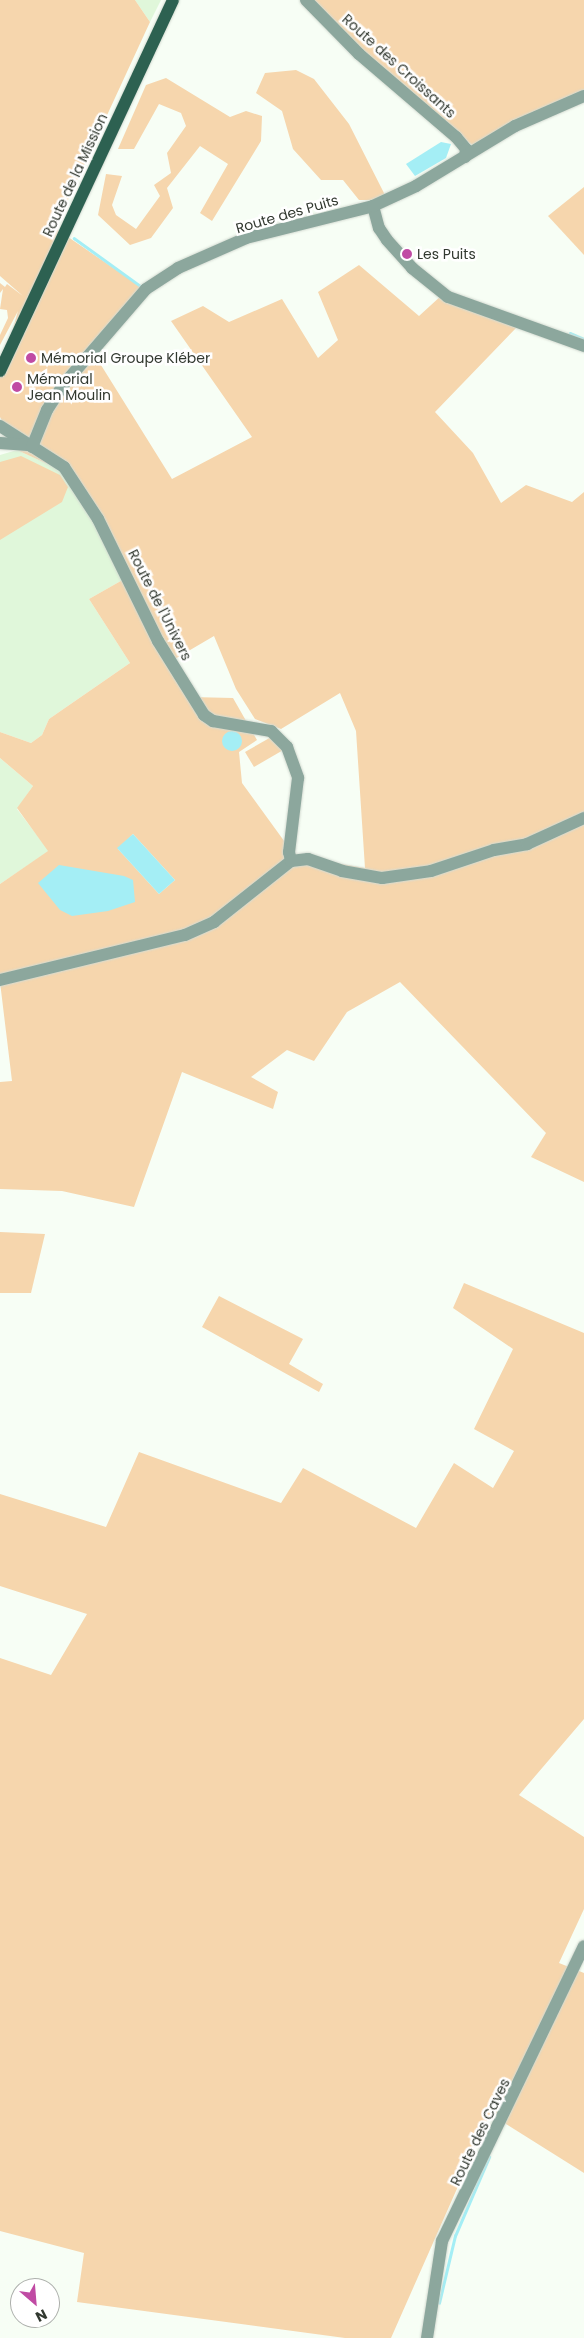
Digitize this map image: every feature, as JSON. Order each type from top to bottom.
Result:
[{"type":"main road","name":"Route de la Mission","points":[[1,367],[173,0]]},
{"type":"street","name":"Route des Croissants","points":[[306,0],[359,54],[456,137],[466,150],[465,157]]},
{"type":"street","name":"Route des Puits","points":[[30,446],[56,394],[110,328],[146,290],[178,268],[246,238],[373,206],[465,157],[515,126],[584,96]]},
{"type":"street","points":[[373,206],[379,228],[387,240],[412,268],[448,297],[487,314],[568,339],[584,346]]},
{"type":"street","name":"Route de l'Univers","points":[[0,426],[64,466],[113,547],[158,641],[204,715],[213,721],[271,731],[287,747],[298,778],[288,852],[291,861]]},
{"type":"street","name":"Route de l'Univers","points":[[0,443],[30,446]]},
{"type":"street","points":[[0,980],[185,935],[214,922],[291,861],[308,859],[342,871],[382,878],[432,871],[494,850],[526,844],[584,818]]},
{"type":"street","name":"Route des Caves","points":[[427,2338],[442,2241],[584,1946]]},
{"type":"shaded area","points":[[0,0],[135,0],[150,22],[55,228],[141,287],[91,349],[172,479],[252,437],[171,321],[203,306],[229,322],[282,299],[318,358],[338,340],[318,292],[359,265],[419,316],[442,295],[517,327],[435,412],[473,453],[501,503],[526,485],[572,502],[584,492],[584,1182],[531,1157],[546,1133],[400,982],[347,1012],[314,1061],[287,1050],[251,1077],[278,1092],[273,1109],[182,1072],[134,1207],[62,1191],[0,1189],[0,1082],[12,1081],[0,982],[0,884],[48,851],[17,808],[33,786],[0,758],[0,732],[31,743],[42,735],[49,719],[130,663],[89,599],[126,578],[65,472],[17,450],[0,417],[0,374],[18,311],[0,345],[0,335],[8,318],[7,310],[0,309],[3,289],[0,293],[0,283],[5,287],[7,284],[23,296],[0,276]],"holes":[[[214,636],[236,689],[255,719],[281,729],[340,693],[356,731],[365,868],[295,856],[242,783],[239,752],[257,740],[233,698],[191,697],[168,663]],[[133,834],[175,880],[159,894],[118,849]]]},
{"type":"shaded area","points":[[135,0],[161,0],[150,22]]},
{"type":"shaded area","points":[[309,0],[584,0],[584,91],[472,145],[367,58]]},
{"type":"shaded area","points":[[296,70],[314,79],[349,124],[385,195],[375,200],[359,200],[343,180],[321,180],[293,149],[282,111],[256,93],[265,73]]},
{"type":"shaded area","points":[[166,78],[230,117],[246,111],[262,116],[261,141],[212,221],[200,213],[228,164],[200,146],[167,188],[173,208],[151,238],[130,245],[98,215],[106,174],[122,176],[112,205],[116,215],[136,229],[160,196],[154,185],[171,173],[167,153],[186,126],[181,113],[159,104],[134,149],[118,149],[146,85]]},
{"type":"shaded area","points":[[584,187],[584,255],[548,216]]},
{"type":"shaded area","points":[[17,450],[65,472],[126,578],[89,599],[130,663],[49,719],[42,735],[31,743],[0,732],[0,455]]},
{"type":"shaded area","points":[[21,456],[60,475],[68,487],[62,502],[0,540],[0,462]]},
{"type":"shaded area","points":[[273,736],[285,749],[254,767],[245,752]]},
{"type":"shaded area","points":[[0,758],[33,786],[17,809],[49,851],[0,884]]},
{"type":"shaded area","points":[[0,1232],[45,1234],[31,1293],[0,1293]]},
{"type":"shaded area","points":[[464,1283],[584,1333],[584,1719],[519,1795],[584,1837],[584,1909],[559,1963],[584,1973],[584,2173],[490,2114],[391,2338],[345,2338],[77,2302],[84,2253],[0,2231],[0,1658],[51,1675],[87,1614],[0,1586],[0,1494],[106,1527],[139,1452],[281,1503],[303,1468],[416,1528],[454,1463],[493,1488],[514,1451],[474,1429],[513,1349],[453,1308]]},
{"type":"shaded area","points":[[219,1296],[303,1339],[289,1364],[323,1384],[319,1392],[202,1327]]},
{"type":"water","points":[[441,142],[451,144],[446,158],[415,176],[406,164]]},
{"type":"water","points":[[232,731],[239,734],[242,741],[239,748],[232,751],[225,748],[222,741],[225,734]]},
{"type":"water","points":[[133,834],[175,880],[159,894],[117,848]]},
{"type":"water","points":[[59,865],[124,876],[133,880],[135,902],[108,911],[72,916],[60,910],[38,883]]},
{"type":"waterway","points":[[74,238],[142,287]]},
{"type":"waterway","points":[[570,333],[584,339]]},
{"type":"waterway","points":[[439,2303],[455,2236],[489,2157]]},
{"type":"place","name":"Les Puits","points":[[407,254]]},
{"type":"place","name":"Mémorial Groupe Kléber","points":[[31,358]]},
{"type":"place","name":"Mémorial Jean Moulin","points":[[17,387]]}]
